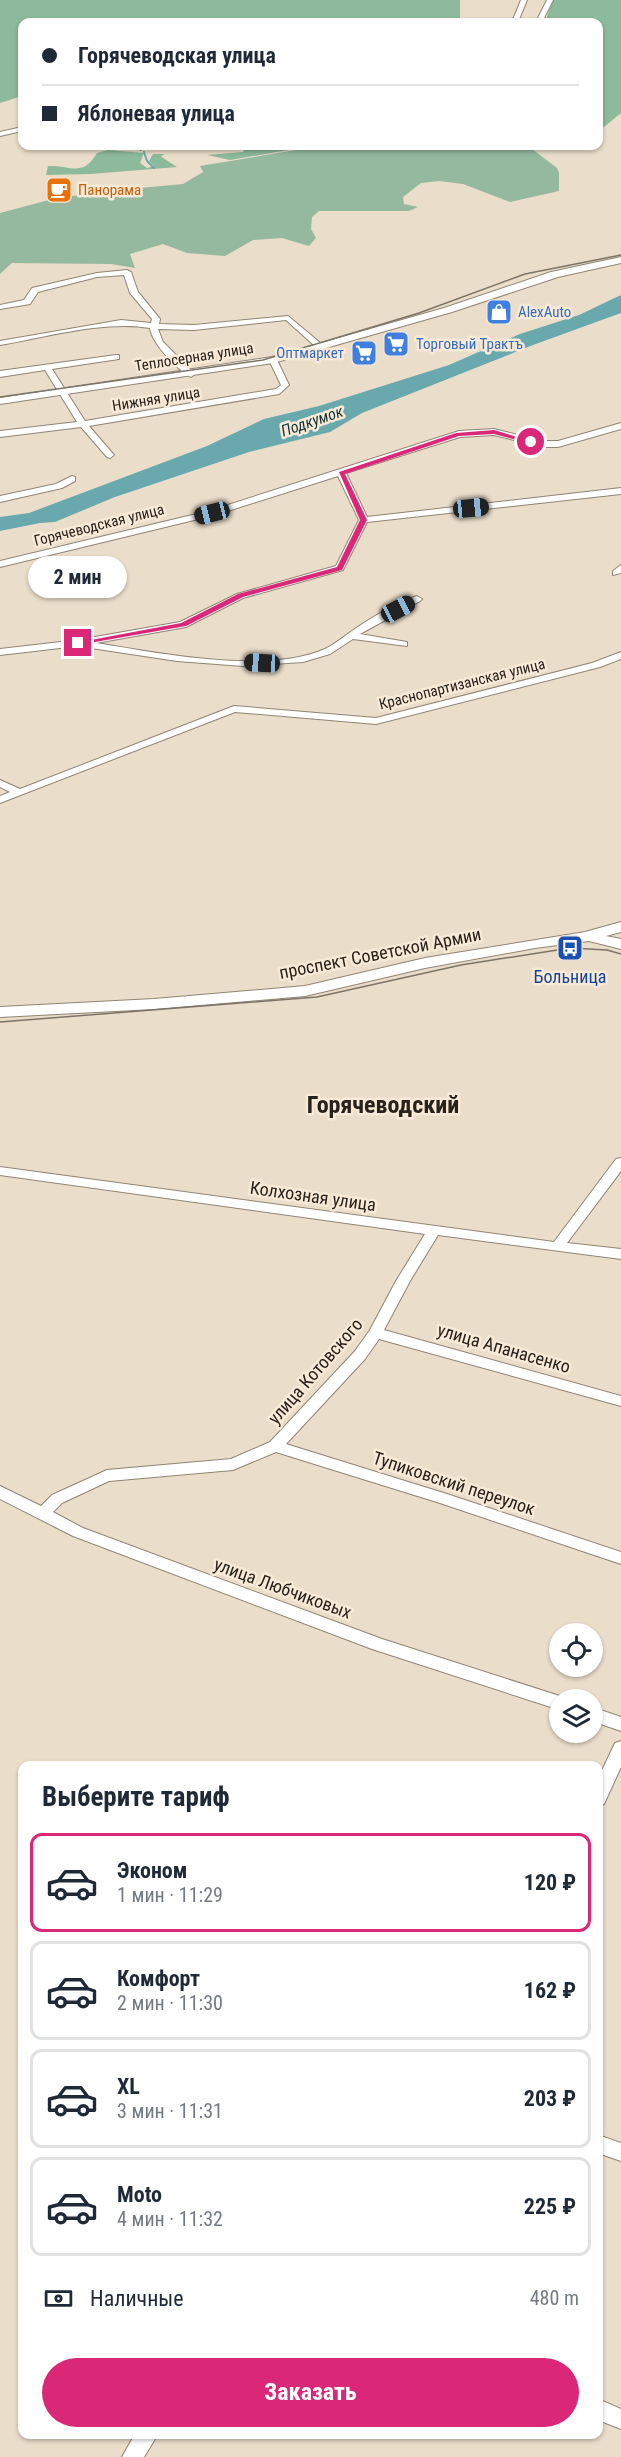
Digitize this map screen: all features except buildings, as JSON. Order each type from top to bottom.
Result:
[{"type":"main road","name":"Теплосерная улица","points":[[0,401],[273,360],[448,310],[527,282],[621,260]]},
{"type":"main road","points":[[589,936],[621,927]]},
{"type":"main road","name":"проспект Советской Армии","points":[[0,1012],[154,1004],[305,991],[425,963],[589,936],[621,944]]},
{"type":"street","points":[[517,18],[524,0]]},
{"type":"street","points":[[541,18],[549,0]]},
{"type":"street","points":[[0,134],[18,130]]},
{"type":"street","points":[[0,142],[18,138]]},
{"type":"street","points":[[0,307],[27,302],[35,290],[97,275],[127,272],[134,293],[156,319],[153,334],[158,343],[191,374]]},
{"type":"street","points":[[0,343],[121,322],[139,322],[153,327],[216,326],[264,318],[288,318],[320,346]]},
{"type":"street","points":[[0,374],[116,357]]},
{"type":"street","name":"Нижняя улица","points":[[0,434],[83,424],[279,391],[285,385],[273,360]]},
{"type":"street","points":[[47,368],[83,424],[110,454]]},
{"type":"street","name":"Горячеводская улица","points":[[0,564],[212,513],[341,474],[459,434],[494,432],[542,444],[558,444],[621,426]]},
{"type":"street","points":[[341,474],[364,520]]},
{"type":"street","points":[[0,499],[59,486],[72,479]]},
{"type":"street","points":[[364,520],[621,491]]},
{"type":"street","points":[[0,652],[78,643],[183,625],[240,596],[340,568],[364,520]]},
{"type":"street","points":[[78,643],[176,658],[262,663],[307,658],[326,653],[417,599]]},
{"type":"street","points":[[352,636],[403,644]]},
{"type":"street","name":"Краснопартизанская улица","points":[[0,800],[234,710],[376,721],[596,665],[621,655]]},
{"type":"street","points":[[0,783],[18,792]]},
{"type":"street","points":[[557,1247],[621,1162]]},
{"type":"street","name":"Колхозная улица","points":[[0,1172],[621,1254]]},
{"type":"street","name":"улица Котовского","points":[[42,1514],[57,1499],[106,1476],[232,1464],[275,1446],[360,1355],[376,1333],[403,1281],[434,1230]]},
{"type":"street","name":"улица Апанасенко","points":[[376,1333],[621,1401]]},
{"type":"street","name":"Тупиковский переулок","points":[[275,1446],[445,1499],[621,1558]]},
{"type":"street","name":"улица Любчиковых","points":[[0,1491],[78,1533],[378,1644],[549,1699]]},
{"type":"street","points":[[603,1718],[621,1724]]},
{"type":"street","points":[[603,1788],[621,1748]]},
{"type":"street","points":[[603,2146],[621,2152]]},
{"type":"street","points":[[603,2411],[621,2419]]},
{"type":"street","points":[[132,2457],[145,2439]]},
{"type":"green space","points":[[0,0],[460,0],[460,18],[18,18],[18,97],[0,103]]},
{"type":"green space","points":[[553,0],[621,0],[621,113],[603,128],[603,18],[546,18]]},
{"type":"green space","points":[[108,150],[144,153],[140,163],[147,168],[154,166],[149,161],[153,154],[165,154],[161,156],[177,167],[46,175],[48,166],[81,168],[92,161],[97,153]]},
{"type":"green space","points":[[244,150],[289,150],[230,160],[207,155],[243,152]]},
{"type":"green space","points":[[296,150],[533,150],[557,168],[559,191],[510,202],[463,184],[439,181],[421,183],[403,197],[404,204],[418,207],[409,211],[319,211],[312,217],[311,229],[316,238],[309,246],[282,238],[253,240],[225,256],[187,253],[163,244],[130,254],[135,268],[111,264],[12,263],[0,274],[0,213],[49,200],[96,192],[183,184],[203,172],[200,166]]},
{"type":"water","name":"Подкумок","points":[[621,295],[621,313],[533,345],[362,413],[330,432],[249,452],[115,497],[55,522],[0,531],[0,517],[29,513],[207,446],[264,419],[319,406],[449,365],[520,334],[579,315]]},
{"type":"waterway","points":[[144,152],[147,161],[154,168]]},
{"type":"tram line","points":[[0,397],[263,360],[419,313],[525,274],[621,255]]},
{"type":"tram line","points":[[0,1022],[317,997],[461,965],[570,948],[607,950],[621,954]]},
{"type":"place","name":"Панорама","points":[[59,190]]},
{"type":"place","name":"AlexAuto","points":[[499,312]]},
{"type":"place","name":"Торговый Трактъ","points":[[396,344]]},
{"type":"place","name":"Оптмаркет","points":[[364,353]]},
{"type":"place","name":"Больница","points":[[570,948]]},
{"type":"district","name":"Горячеводский","points":[[383,1105]]},
{"type":"route","points":[[78,643],[153,632],[183,625],[240,596],[340,568],[364,520],[341,474],[459,434],[494,432],[531,442]]}]
